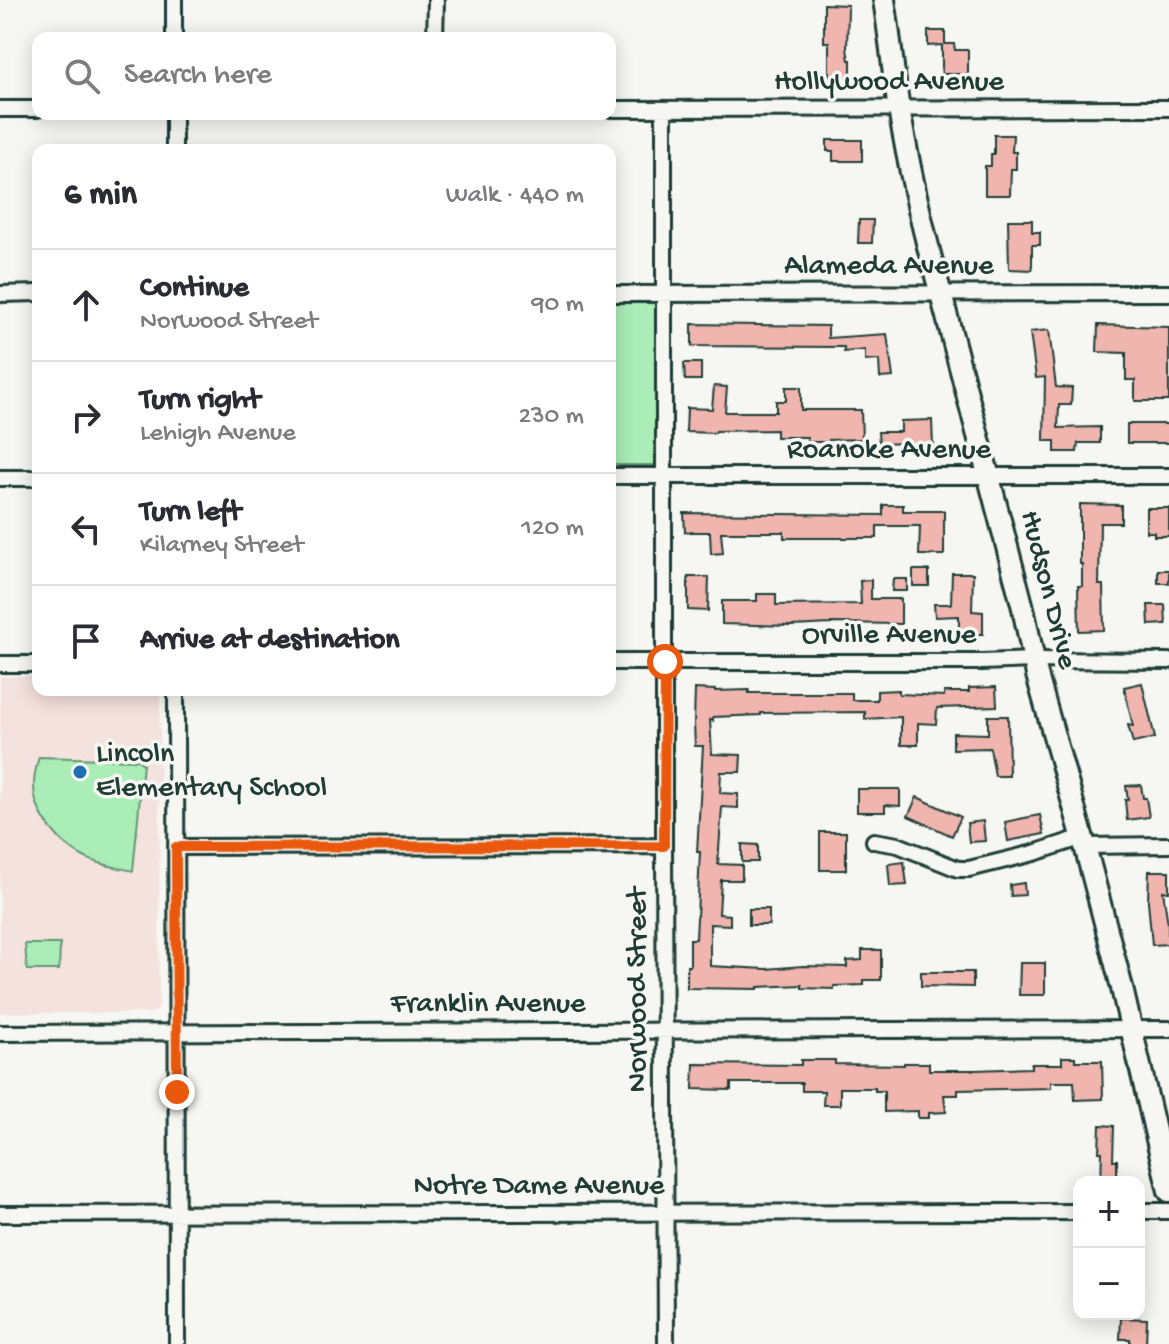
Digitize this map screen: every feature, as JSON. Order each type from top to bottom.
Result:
[{"type":"street","points":[[174,0],[174,32]]},
{"type":"street","points":[[435,32],[436,0]]},
{"type":"street","name":"Hudson Drive","points":[[884,0],[899,109],[928,250],[1084,842],[1169,1191]]},
{"type":"street","name":"Hollywood Avenue","points":[[616,109],[1169,108]]},
{"type":"street","points":[[0,109],[32,109]]},
{"type":"street","name":"Norwood Street","points":[[664,109],[666,1344]]},
{"type":"street","points":[[174,120],[174,144]]},
{"type":"street","points":[[0,294],[32,293]]},
{"type":"street","name":"Alameda Avenue","points":[[616,294],[1169,293]]},
{"type":"street","name":"Roanoke Avenue","points":[[616,476],[1169,476]]},
{"type":"street","points":[[0,478],[32,478]]},
{"type":"street","name":"Orville Avenue","points":[[616,662],[1169,661]]},
{"type":"street","points":[[0,664],[32,664]]},
{"type":"street","points":[[176,696],[177,1344]]},
{"type":"street","points":[[874,841],[898,845],[958,869],[1084,842],[1169,845]]},
{"type":"street","points":[[176,847],[664,846]]},
{"type":"street","name":"Franklin Avenue","points":[[0,1033],[1169,1029]]},
{"type":"street","points":[[1145,1211],[1169,1211]]},
{"type":"street","name":"Notre Dame Avenue","points":[[0,1214],[1073,1212]]},
{"type":"shaded area","name":"Lincoln Elementary School","points":[[0,676],[32,676],[32,696],[160,696],[157,1011],[0,1013]]},
{"type":"green space","points":[[616,302],[656,302],[656,465],[616,465]]},
{"type":"green space","points":[[39,757],[138,760],[143,764],[133,871],[84,857],[59,838],[44,819],[36,800],[34,780]]},
{"type":"green space","points":[[25,944],[60,944],[59,970],[27,970]]},
{"type":"building","points":[[824,4],[848,5],[847,49],[851,60],[851,83],[829,83],[829,42],[824,42]]},
{"type":"building","points":[[928,31],[945,31],[945,44],[954,44],[955,50],[968,50],[968,74],[942,74],[942,45],[928,46]]},
{"type":"building","points":[[994,135],[1013,135],[1012,152],[1016,152],[1016,169],[1011,169],[1010,195],[985,195],[985,166],[991,166]]},
{"type":"building","points":[[827,140],[862,140],[862,161],[833,161],[833,151],[827,151]]},
{"type":"building","points":[[859,220],[873,220],[872,243],[858,243]]},
{"type":"building","points":[[1008,220],[1032,220],[1032,232],[1040,232],[1040,245],[1032,245],[1032,270],[1009,269]]},
{"type":"building","points":[[692,324],[828,326],[828,338],[887,334],[893,377],[880,378],[879,360],[865,361],[865,350],[844,352],[844,347],[692,346]]},
{"type":"building","points":[[1098,325],[1169,327],[1169,401],[1135,401],[1135,380],[1126,380],[1126,353],[1097,352]]},
{"type":"building","points":[[1049,330],[1056,387],[1072,388],[1071,405],[1059,405],[1058,428],[1100,427],[1100,443],[1078,443],[1077,452],[1055,452],[1055,441],[1044,441],[1045,377],[1036,378],[1030,332]]},
{"type":"building","points":[[684,363],[701,363],[701,380],[685,380]]},
{"type":"building","points":[[714,386],[727,387],[725,412],[776,412],[776,401],[786,401],[786,387],[801,387],[801,410],[861,410],[862,439],[807,442],[807,437],[776,437],[776,430],[686,432],[687,408],[712,409]]},
{"type":"building","points":[[932,420],[933,446],[879,444],[878,432],[901,432],[901,421]]},
{"type":"building","points":[[1127,424],[1169,424],[1169,443],[1127,443]]},
{"type":"building","points":[[1080,504],[1121,505],[1121,523],[1100,523],[1099,585],[1103,585],[1104,630],[1079,631],[1078,586],[1082,586]]},
{"type":"building","points":[[883,505],[903,505],[903,511],[944,511],[944,555],[919,555],[920,526],[877,526],[877,538],[784,538],[784,532],[721,532],[723,553],[711,554],[710,532],[685,532],[684,513],[883,515]]},
{"type":"building","points":[[1146,508],[1169,508],[1169,536],[1154,536],[1154,532],[1146,532]]},
{"type":"building","points":[[913,570],[929,570],[929,586],[913,586]]},
{"type":"building","points":[[1158,570],[1169,570],[1169,583],[1158,583]]},
{"type":"building","points":[[952,573],[973,573],[972,611],[983,612],[983,634],[959,634],[959,616],[935,617],[934,604],[951,604]]},
{"type":"building","points":[[688,577],[709,577],[708,611],[688,610]]},
{"type":"building","points":[[893,579],[907,579],[907,591],[892,591]]},
{"type":"building","points":[[871,580],[871,599],[901,599],[901,624],[722,624],[722,601],[757,601],[757,594],[776,594],[776,605],[861,604],[860,581]]},
{"type":"building","points":[[1148,605],[1165,605],[1166,624],[1149,625]]},
{"type":"building","points":[[1142,683],[1155,738],[1133,743],[1128,725],[1133,726],[1124,687]]},
{"type":"building","points":[[996,687],[997,706],[937,708],[936,724],[918,723],[918,745],[901,745],[901,717],[865,719],[865,712],[761,713],[713,717],[713,721],[710,720],[712,754],[741,755],[740,772],[721,772],[720,793],[738,794],[738,808],[722,807],[718,864],[742,865],[742,880],[721,880],[719,914],[730,915],[730,925],[710,924],[710,966],[766,969],[847,967],[847,961],[862,960],[862,950],[881,950],[881,980],[864,980],[864,985],[834,986],[834,989],[802,988],[802,985],[758,989],[687,988],[690,939],[696,939],[703,746],[695,746],[695,689],[749,690],[749,693],[852,693],[852,700],[877,700],[877,691],[899,690],[899,694],[944,696],[944,692]]},
{"type":"building","points":[[988,716],[1008,716],[1009,776],[995,776],[990,748],[953,749],[953,733],[988,734]]},
{"type":"building","points":[[1141,785],[1149,817],[1127,820],[1126,786]]},
{"type":"building","points":[[857,789],[900,789],[900,806],[885,805],[885,812],[857,812]]},
{"type":"building","points":[[917,797],[961,817],[952,836],[908,816]]},
{"type":"building","points":[[1040,815],[1044,834],[1008,841],[1005,822]]},
{"type":"building","points":[[983,821],[985,841],[969,842],[967,823]]},
{"type":"building","points":[[820,832],[846,832],[846,870],[820,870]]},
{"type":"building","points":[[742,844],[758,845],[758,862],[742,862]]},
{"type":"building","points":[[904,862],[907,885],[890,886],[888,864]]},
{"type":"building","points":[[1149,871],[1169,871],[1169,892],[1163,891],[1168,944],[1152,945]]},
{"type":"building","points":[[1024,883],[1025,895],[1011,896],[1010,885]]},
{"type":"building","points":[[749,909],[769,909],[769,925],[749,925]]},
{"type":"building","points":[[1020,963],[1045,963],[1045,995],[1019,995]]},
{"type":"building","points":[[921,972],[973,972],[973,987],[921,986]]},
{"type":"building","points":[[1062,1057],[1075,1057],[1075,1061],[1102,1061],[1103,1099],[1075,1100],[1074,1082],[1051,1082],[1051,1088],[958,1090],[958,1095],[944,1095],[946,1112],[929,1113],[929,1118],[918,1118],[918,1111],[884,1112],[884,1091],[875,1091],[875,1088],[840,1088],[840,1105],[823,1105],[824,1091],[802,1091],[802,1083],[731,1083],[731,1090],[693,1089],[694,1064],[801,1065],[801,1060],[835,1060],[835,1064],[929,1063],[929,1070],[974,1070],[1062,1064]]},
{"type":"building","points":[[1100,1125],[1114,1126],[1113,1160],[1117,1160],[1117,1176],[1101,1176],[1102,1152],[1099,1152]]},
{"type":"building","points":[[1147,1319],[1146,1344],[1130,1344],[1130,1339],[1120,1339],[1121,1320]]},
{"type":"place","name":"Lincoln Elementary School","points":[[80,772]]},
{"type":"route","points":[[177,1092],[176,847],[664,846],[665,662]]}]
